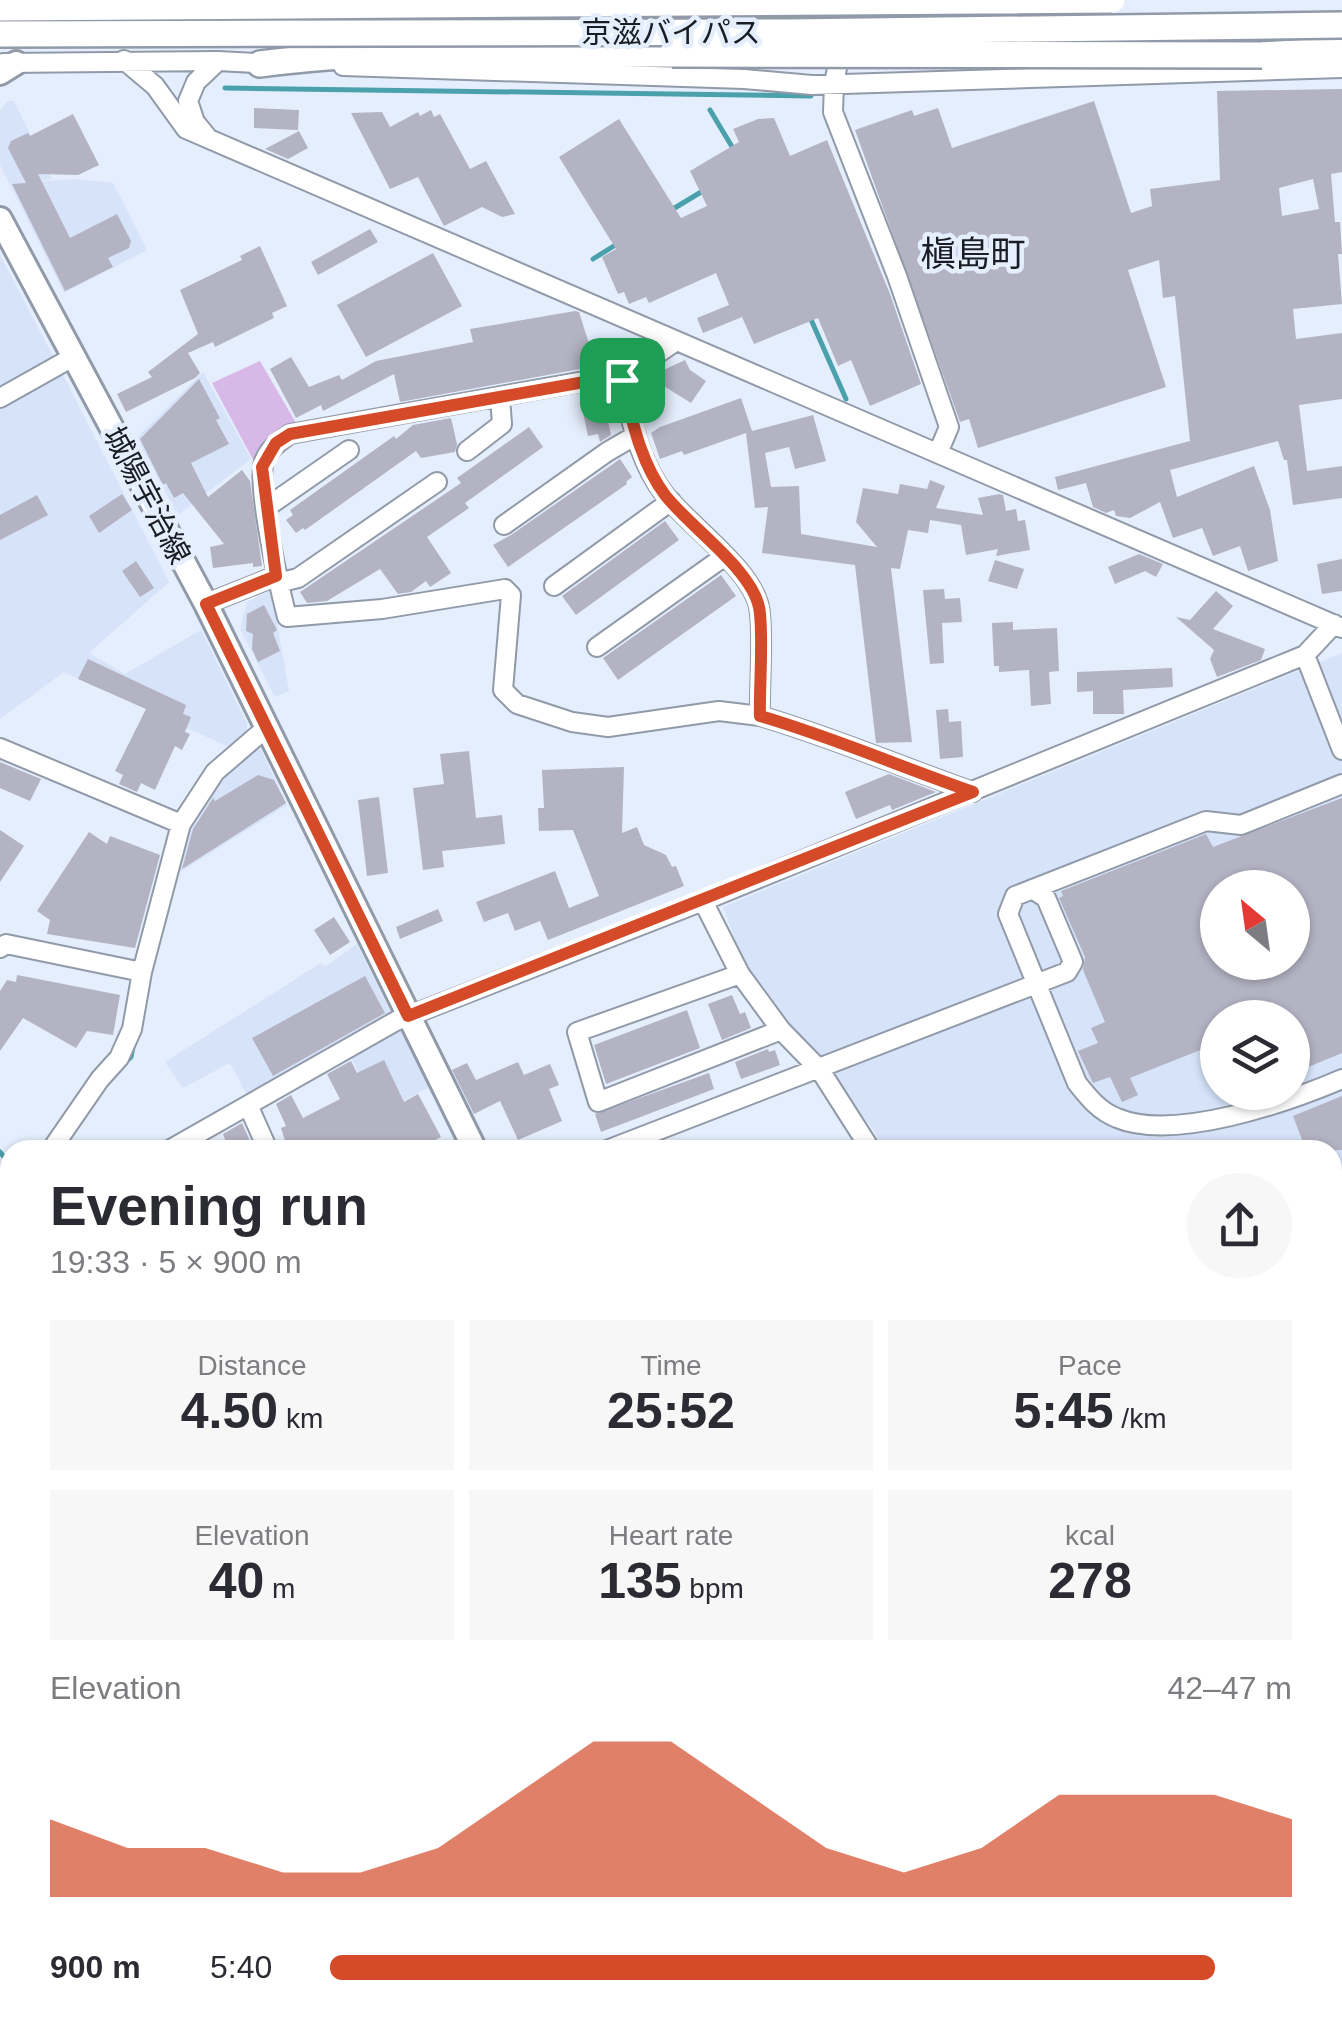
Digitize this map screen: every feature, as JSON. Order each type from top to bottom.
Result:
[{"type":"highway","name":"京滋バイパス","points":[[0,8],[1112,0]]},
{"type":"highway","name":"京滋バイパス","points":[[0,34],[790,32],[1342,25]]},
{"type":"highway","points":[[260,64],[323,56],[403,54],[1262,56],[1342,50]]},
{"type":"main road","name":"城陽宇治線","points":[[0,219],[206,604],[408,1016],[464,1140]]},
{"type":"street","points":[[839,0],[841,46],[833,112],[897,276],[949,428],[938,453]]},
{"type":"street","points":[[5,66],[124,60],[218,61],[834,84],[1342,68]]},
{"type":"street","points":[[124,60],[155,86],[186,129],[1338,626],[1305,654],[973,792],[408,1016],[187,1140]]},
{"type":"street","points":[[208,139],[195,122],[188,101],[196,82],[218,61]]},
{"type":"street","points":[[676,341],[622,380],[607,378],[290,434],[276,443],[262,467],[277,579],[288,617],[382,610],[505,589],[511,595],[503,690],[517,704],[572,722],[608,726],[720,710],[760,716],[822,734],[881,760],[973,792]]},
{"type":"street","points":[[0,398],[74,357]]},
{"type":"street","points":[[622,380],[646,464],[670,501],[745,578],[759,606],[760,716]]},
{"type":"street","points":[[467,451],[502,424],[500,397]]},
{"type":"street","points":[[504,525],[636,435]]},
{"type":"street","points":[[267,507],[349,450]]},
{"type":"street","points":[[206,604],[277,579],[298,578],[437,482]]},
{"type":"street","points":[[554,586],[670,501]]},
{"type":"street","points":[[597,647],[725,556]]},
{"type":"street","points":[[1305,654],[1342,750]]},
{"type":"street","points":[[58,1140],[100,1079],[120,1058],[132,1029],[142,972],[181,824],[215,772],[266,729]]},
{"type":"street","points":[[0,748],[181,824]]},
{"type":"street","points":[[1342,784],[1240,824],[1206,821],[1014,896],[1008,914],[1078,1084],[1096,1106],[1120,1120],[1150,1125],[1241,1114],[1295,1099],[1342,1079]]},
{"type":"street","points":[[634,1140],[1067,972],[1073,962],[1046,898],[1032,890]]},
{"type":"street","points":[[702,901],[740,974],[780,1030],[820,1070],[865,1140]]},
{"type":"street","points":[[0,948],[6,944],[142,972]]},
{"type":"street","points":[[740,974],[577,1032],[598,1102],[780,1030]]},
{"type":"street","points":[[248,1105],[264,1140]]},
{"type":"shaded area","points":[[7,101],[14,101],[52,179],[29,182],[78,179],[113,183],[147,250],[64,293],[0,165],[0,111]]},
{"type":"shaded area","points":[[0,255],[56,362],[0,395]]},
{"type":"shaded area","points":[[260,361],[299,428],[258,469],[212,383]]},
{"type":"shaded area","points":[[60,369],[169,582],[89,653],[125,674],[201,630],[247,724],[247,735],[231,748],[64,672],[0,719],[0,402]]},
{"type":"shaded area","points":[[203,372],[251,459],[178,515],[136,438]]},
{"type":"shaded area","points":[[271,590],[289,691],[275,697],[240,629],[247,602]]},
{"type":"shaded area","points":[[1342,653],[1342,1140],[878,1140],[822,1061],[784,1020],[745,966],[723,907]]},
{"type":"shaded area","points":[[253,749],[261,750],[287,805],[174,876],[186,833],[204,798],[216,781]]},
{"type":"shaded area","points":[[357,944],[392,1015],[247,1095],[230,1063],[183,1088],[165,1062]]},
{"type":"shaded area","points":[[399,1025],[431,1086],[379,1114],[348,1052]]},
{"type":"building","points":[[1342,89],[1342,172],[1331,174],[1335,222],[1340,222],[1342,304],[1293,309],[1296,339],[1342,333],[1342,399],[1299,405],[1307,471],[1342,466],[1342,498],[1293,505],[1287,460],[1278,441],[1170,470],[1177,497],[1254,466],[1270,510],[1278,561],[1248,571],[1240,546],[1213,556],[1202,528],[1173,538],[1160,502],[1130,518],[1116,516],[1114,510],[1106,513],[1093,507],[1086,483],[1058,490],[1055,477],[1190,441],[1175,296],[1163,298],[1159,260],[1128,270],[1166,387],[978,448],[969,419],[960,422],[855,130],[912,110],[914,116],[938,108],[952,148],[1094,101],[1131,213],[1152,206],[1150,189],[1220,180],[1217,91]],"holes":[[[1313,179],[1319,209],[1282,216],[1279,188]]]},
{"type":"building","points":[[254,108],[299,110],[298,130],[254,128]]},
{"type":"building","points":[[431,110],[434,117],[440,114],[470,169],[486,161],[515,214],[502,217],[482,207],[444,226],[418,177],[390,189],[351,113],[382,112],[390,127],[418,112],[420,116]]},
{"type":"building","points":[[73,114],[99,165],[78,175],[38,174],[70,238],[117,214],[131,241],[129,248],[108,258],[113,267],[65,291],[12,184],[26,183],[8,148],[11,141],[28,133],[30,136]]},
{"type":"building","points":[[774,118],[790,156],[827,140],[890,294],[921,384],[870,406],[851,360],[838,366],[818,318],[754,344],[742,317],[703,333],[697,318],[729,305],[716,273],[649,303],[646,297],[629,304],[624,292],[618,294],[602,257],[616,249],[559,157],[619,119],[681,218],[707,206],[690,171],[739,142],[733,129],[758,119]]},
{"type":"building","points":[[299,131],[308,148],[288,159],[265,149]]},
{"type":"building","points":[[370,229],[378,242],[318,275],[311,262]]},
{"type":"building","points":[[260,246],[287,306],[272,313],[274,318],[215,347],[213,342],[188,353],[200,373],[195,378],[126,412],[117,394],[152,377],[148,372],[198,334],[180,290],[242,260],[240,256]]},
{"type":"building","points":[[433,253],[462,306],[366,357],[337,305]]},
{"type":"building","points":[[579,312],[596,366],[400,402],[394,374],[323,411],[321,405],[296,418],[270,369],[291,357],[309,387],[339,375],[342,380],[376,361],[473,342],[470,329]]},
{"type":"building","points":[[685,360],[690,370],[706,381],[691,403],[659,383],[655,374]]},
{"type":"building","points":[[199,379],[229,444],[191,463],[208,497],[242,470],[250,481],[262,566],[253,567],[253,563],[213,568],[210,547],[224,544],[183,493],[174,498],[166,483],[163,485],[140,439]]},
{"type":"building","points":[[603,398],[611,435],[600,442],[598,434],[588,436],[581,403]]},
{"type":"building","points":[[741,398],[752,431],[813,415],[826,461],[795,469],[789,447],[765,453],[771,487],[799,486],[801,534],[877,547],[856,522],[863,488],[898,494],[900,484],[927,489],[930,480],[945,486],[936,508],[983,515],[978,498],[999,494],[1003,495],[1006,511],[1016,509],[1018,521],[1025,520],[1030,550],[996,556],[998,549],[966,555],[961,525],[930,520],[928,533],[908,530],[900,569],[891,568],[912,742],[876,743],[855,565],[762,553],[768,507],[755,508],[746,433],[684,455],[682,451],[660,459],[651,433]]},
{"type":"building","points":[[451,418],[455,452],[421,458],[416,451],[305,530],[296,533],[286,520],[293,515],[290,510],[394,436],[396,439],[413,425]]},
{"type":"building","points":[[529,427],[543,447],[465,503],[469,508],[427,537],[451,573],[430,587],[426,581],[411,592],[398,594],[380,569],[327,601],[307,603],[300,592],[461,483],[457,478]]},
{"type":"building","points":[[620,459],[632,477],[627,484],[508,567],[493,545]]},
{"type":"building","points":[[122,494],[132,510],[99,533],[89,516]]},
{"type":"building","points":[[37,495],[48,515],[0,540],[0,515]]},
{"type":"building","points":[[665,521],[679,540],[576,615],[562,596]]},
{"type":"building","points":[[1139,554],[1163,564],[1156,577],[1145,571],[1115,584],[1108,567]]},
{"type":"building","points":[[1342,559],[1342,591],[1322,594],[1317,564]]},
{"type":"building","points":[[995,560],[1024,569],[1017,589],[988,581]]},
{"type":"building","points":[[136,561],[154,588],[140,597],[122,571]]},
{"type":"building","points":[[721,575],[736,596],[618,680],[603,658]]},
{"type":"building","points":[[944,589],[945,599],[960,598],[962,622],[942,623],[944,663],[930,664],[923,590]]},
{"type":"building","points":[[1216,591],[1233,606],[1213,629],[1265,649],[1261,660],[1217,677],[1210,659],[1214,650],[1176,617],[1190,620]]},
{"type":"building","points":[[264,605],[277,630],[273,633],[280,651],[258,662],[252,649],[253,634],[246,631],[247,614]]},
{"type":"building","points":[[1013,622],[1013,630],[1057,628],[1059,671],[1049,672],[1051,704],[1031,706],[1029,670],[999,672],[999,666],[994,666],[992,623]]},
{"type":"building","points":[[88,659],[186,705],[183,714],[191,717],[185,732],[190,734],[182,750],[175,746],[155,790],[141,783],[137,792],[119,784],[123,775],[115,771],[146,709],[78,679]]},
{"type":"building","points":[[1172,668],[1173,687],[1123,690],[1124,714],[1093,714],[1093,691],[1077,692],[1077,672]]},
{"type":"building","points":[[948,709],[949,722],[961,721],[963,757],[940,759],[936,710]]},
{"type":"building","points":[[469,751],[476,818],[502,815],[505,844],[442,851],[444,867],[423,870],[413,788],[444,784],[440,754]]},
{"type":"building","points":[[0,762],[41,779],[30,801],[0,788]]},
{"type":"building","points":[[624,767],[622,833],[637,827],[644,845],[666,855],[672,867],[676,866],[684,886],[548,940],[540,921],[515,931],[508,913],[484,922],[476,902],[555,871],[569,908],[599,896],[573,830],[539,831],[538,808],[544,808],[542,770]]},
{"type":"building","points":[[889,774],[936,792],[856,819],[845,792]]},
{"type":"building","points":[[258,775],[274,780],[286,803],[182,869],[193,829],[213,798],[215,801]]},
{"type":"building","points":[[379,797],[388,873],[367,876],[358,800]]},
{"type":"building","points":[[1342,798],[1342,1053],[1310,1066],[1310,1000],[1200,1000],[1200,1050],[1130,1078],[1138,1095],[1122,1102],[1110,1077],[1093,1083],[1078,1051],[1098,1043],[1091,1028],[1105,1022],[1083,970],[1085,957],[1059,898],[1063,896],[1061,891],[1206,834],[1213,847]]},
{"type":"building","points":[[0,830],[24,846],[0,882]]},
{"type":"building","points":[[89,832],[107,844],[110,836],[160,855],[135,948],[47,934],[50,920],[37,911]]},
{"type":"building","points":[[438,909],[443,921],[400,939],[396,927]]},
{"type":"building","points":[[334,917],[350,942],[330,955],[314,930]]},
{"type":"building","points":[[17,975],[120,995],[113,1035],[87,1031],[76,1048],[23,1018],[0,1051],[0,991],[7,980],[16,982]]},
{"type":"building","points":[[365,976],[385,1013],[273,1076],[252,1038]]},
{"type":"building","points":[[732,995],[751,1028],[722,1040],[708,1004]]},
{"type":"building","points":[[687,1010],[700,1048],[606,1084],[594,1045]]},
{"type":"building","points":[[775,1050],[780,1065],[741,1079],[735,1062]]},
{"type":"building","points":[[384,1060],[404,1102],[418,1094],[441,1137],[285,1140],[281,1128],[286,1126],[276,1104],[291,1095],[303,1118],[340,1099],[327,1074],[351,1061],[357,1073]]},
{"type":"building","points":[[518,1062],[524,1075],[550,1064],[559,1085],[549,1089],[562,1121],[518,1140],[500,1101],[474,1114],[452,1070],[467,1063],[476,1080]]},
{"type":"building","points":[[709,1073],[714,1089],[601,1132],[595,1114]]},
{"type":"building","points":[[1342,1096],[1342,1140],[1302,1140],[1293,1116]]},
{"type":"building","points":[[242,1123],[250,1140],[225,1140],[223,1134]]},
{"type":"waterway","points":[[225,88],[811,96]]},
{"type":"waterway","points":[[710,110],[734,150]]},
{"type":"waterway","points":[[673,209],[706,189]]},
{"type":"waterway","points":[[593,259],[617,244]]},
{"type":"waterway","points":[[809,315],[846,399]]},
{"type":"waterway","points":[[124,1063],[131,1057],[134,1042]]},
{"type":"district","name":"槇島町","points":[[973,253]]},
{"type":"route","points":[[607,378],[622,380],[646,464],[663,492],[698,533],[745,578],[759,606],[760,716],[822,734],[881,760],[973,792],[408,1016],[206,604],[276,576],[262,467],[276,443],[290,434],[607,378]]}]
